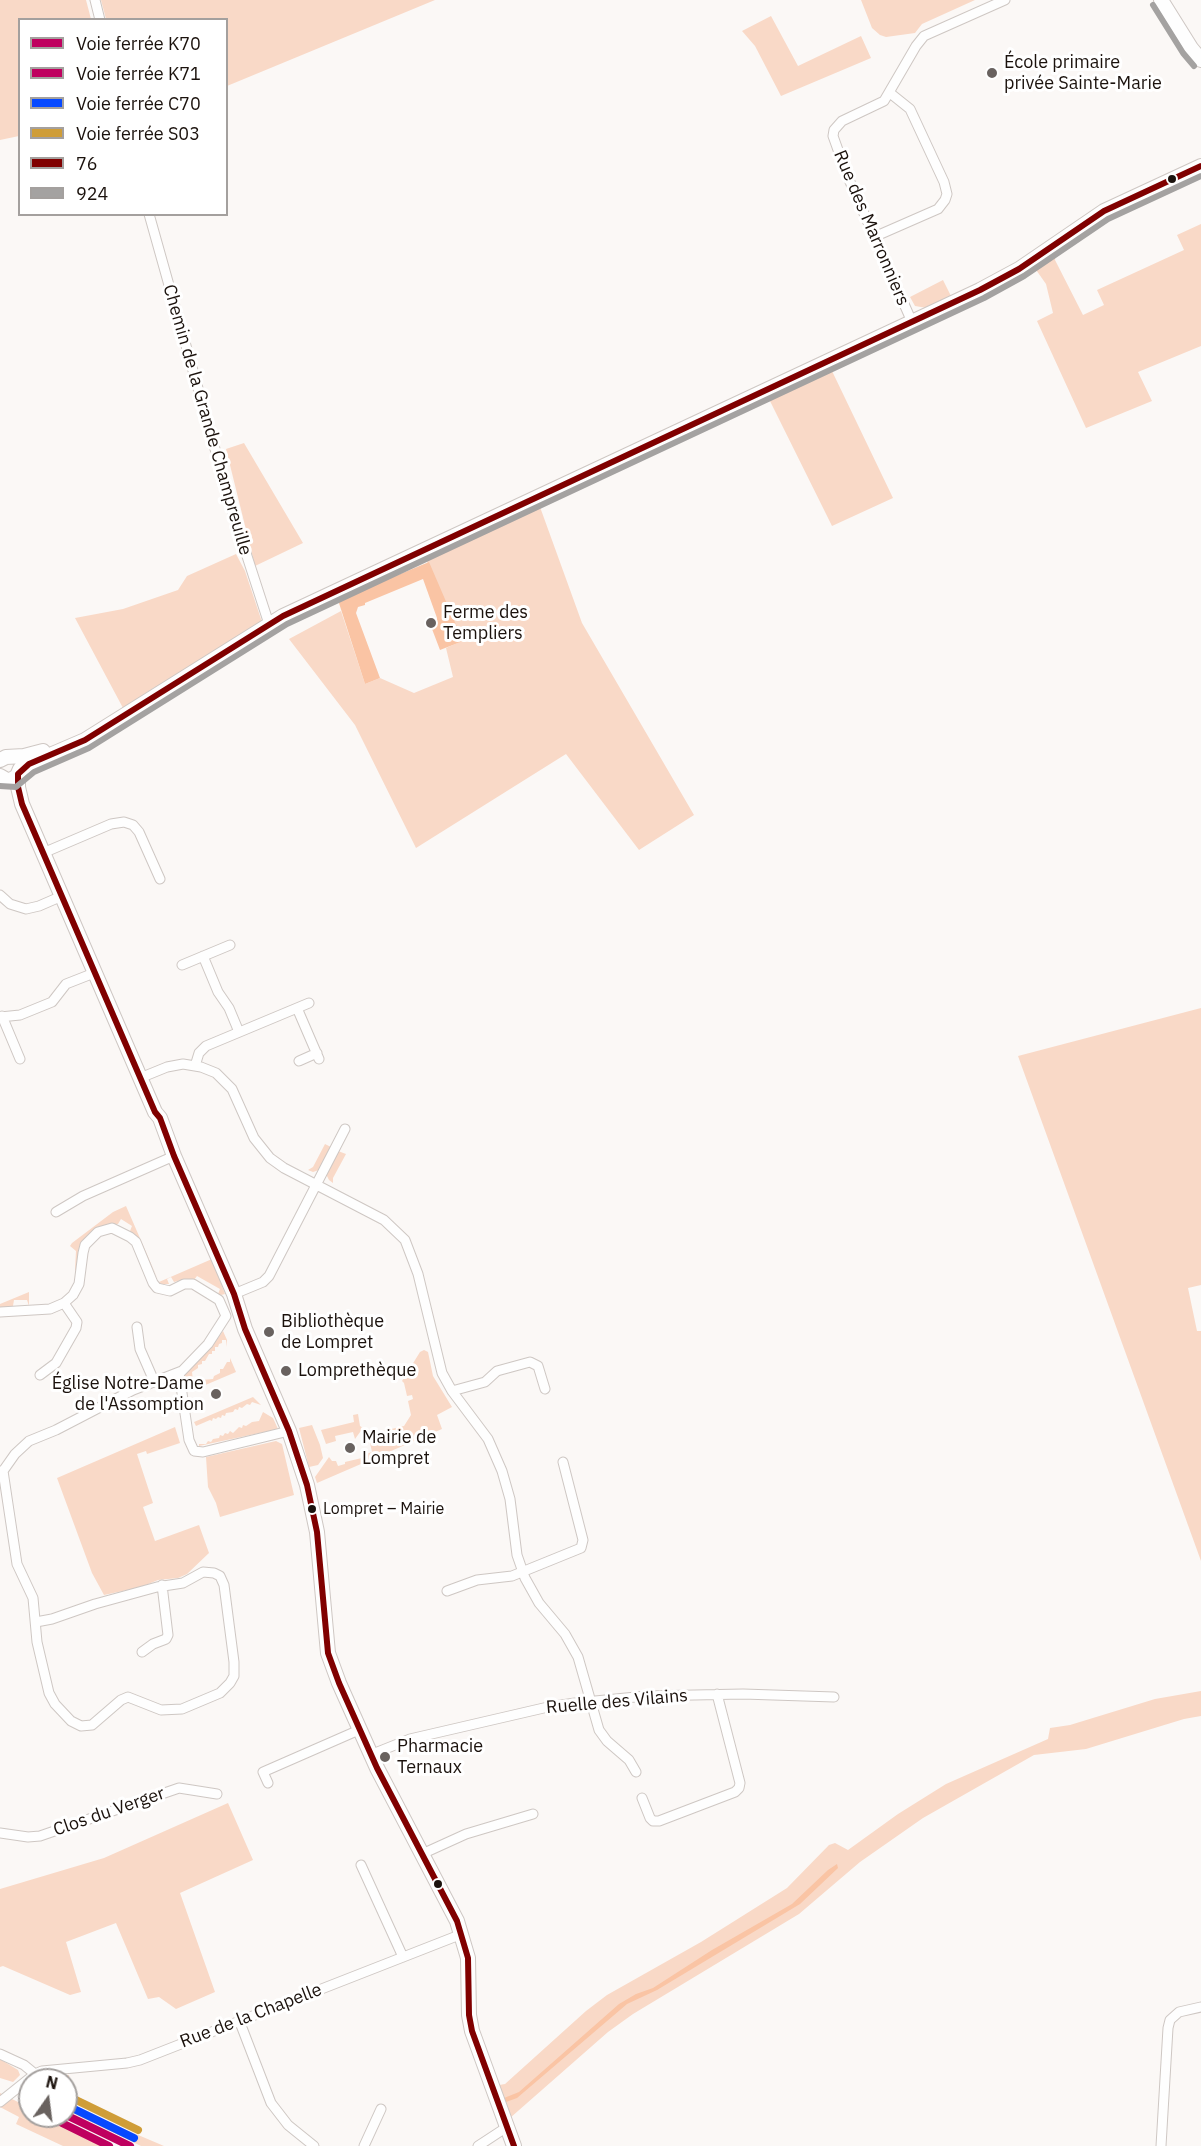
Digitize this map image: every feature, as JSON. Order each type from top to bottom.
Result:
[{"type":"street","points":[[95,0],[100,18]]},
{"type":"street","points":[[874,237],[938,209],[947,194],[944,182],[910,109],[890,93],[924,36],[1005,0]]},
{"type":"street","points":[[1161,0],[1201,60]]},
{"type":"street","name":"Rue des Marronniers","points":[[890,93],[880,104],[842,121],[833,133],[847,175],[912,322]]},
{"type":"street","points":[[7,776],[29,764],[78,744],[269,624],[1011,274],[1104,211],[1201,166]]},
{"type":"street","name":"Chemin de la Grande Champreuille","points":[[150,216],[233,513],[269,624]]},
{"type":"street","points":[[4,758],[36,753],[78,740],[101,729]]},
{"type":"street","points":[[4,758],[17,760],[7,776]]},
{"type":"street","points":[[7,776],[44,853],[94,973],[160,1118],[230,1298],[289,1431],[307,1485],[316,1532],[328,1653],[370,1755],[453,1911],[462,1934],[469,1965],[469,2019],[514,2146]]},
{"type":"street","points":[[44,853],[111,824],[124,822],[133,825],[140,832],[160,879]]},
{"type":"street","points":[[0,895],[10,904],[22,909],[35,907],[62,896]]},
{"type":"street","points":[[182,964],[230,945]]},
{"type":"street","points":[[203,956],[218,992],[229,1008],[239,1032]]},
{"type":"street","points":[[20,1059],[1,1017],[20,1015],[52,1002],[66,984],[94,973]]},
{"type":"street","points":[[195,1066],[203,1048],[309,1003]]},
{"type":"street","points":[[297,1008],[318,1056],[299,1061]]},
{"type":"street","points":[[141,1078],[167,1067],[195,1066],[216,1073],[230,1086],[254,1138],[270,1158],[380,1218],[393,1227],[405,1240],[418,1274],[440,1367],[452,1391],[481,1428],[500,1464],[509,1492],[516,1549],[523,1571],[536,1597],[565,1634],[574,1650],[582,1669],[594,1719],[601,1735],[627,1757],[636,1772]]},
{"type":"street","points":[[36,1622],[162,1585],[183,1584],[207,1572],[220,1576],[224,1585],[234,1676],[227,1687],[216,1696],[182,1708],[161,1710],[128,1697],[121,1700],[92,1725],[74,1723],[51,1697],[37,1642],[31,1593],[17,1564],[1,1471],[29,1441],[56,1430],[125,1393],[179,1373],[208,1344],[223,1323],[230,1298],[263,1282],[269,1276],[345,1129]]},
{"type":"street","points":[[56,1212],[83,1196],[174,1156]]},
{"type":"street","points":[[0,1312],[50,1309],[64,1303],[73,1295],[79,1284],[82,1252],[86,1245],[98,1232],[109,1228],[118,1230],[136,1242],[157,1288],[170,1291],[184,1284],[193,1284],[230,1298]]},
{"type":"street","points":[[40,1375],[56,1363],[76,1328],[77,1322],[64,1303]]},
{"type":"street","points":[[137,1327],[140,1349],[154,1381]]},
{"type":"street","points":[[452,1391],[485,1382],[496,1371],[530,1362],[538,1366],[545,1389]]},
{"type":"street","points":[[179,1373],[190,1445],[194,1451],[200,1452],[289,1431]]},
{"type":"street","points":[[447,1591],[477,1580],[505,1578],[579,1550],[583,1543],[563,1462]]},
{"type":"street","points":[[142,1652],[166,1639],[168,1635],[162,1585]]},
{"type":"street","name":"Ruelle des Vilains","points":[[370,1755],[416,1738],[548,1707],[590,1701],[637,1697],[752,1694],[834,1697]]},
{"type":"street","points":[[642,1798],[650,1818],[656,1821],[735,1792],[739,1788],[740,1783],[717,1695]]},
{"type":"street","points":[[268,1783],[263,1772],[359,1730]]},
{"type":"street","name":"Clos du Verger","points":[[0,1833],[32,1838],[40,1836],[179,1788],[217,1794]]},
{"type":"street","points":[[422,1854],[466,1834],[533,1814]]},
{"type":"street","points":[[361,1865],[403,1957]]},
{"type":"street","name":"Rue de la Chapelle","points":[[67,2068],[127,2064],[462,1934]]},
{"type":"street","points":[[1161,2146],[1170,2020],[1179,2012],[1201,2007]]},
{"type":"street","points":[[239,2020],[271,2103],[288,2125],[314,2146]]},
{"type":"street","points":[[0,2054],[26,2068]]},
{"type":"street","points":[[0,2103],[18,2088]]},
{"type":"street","points":[[364,2146],[381,2109]]},
{"type":"street","points":[[478,2146],[507,2127]]},
{"type":"shaded area","points":[[0,0],[86,0],[91,18],[18,18],[18,136],[0,140]]},
{"type":"shaded area","points":[[101,0],[435,0],[228,86],[228,18],[106,18]]},
{"type":"shaded area","points":[[861,0],[975,0],[922,24],[915,33],[886,37],[872,28]]},
{"type":"shaded area","points":[[771,16],[798,66],[861,36],[871,58],[781,96],[755,46],[742,31]]},
{"type":"shaded area","points":[[1201,224],[1201,346],[1138,372],[1152,401],[1086,428],[1037,321],[1053,313],[1046,284],[1034,267],[1056,252],[1055,260],[1083,315],[1104,305],[1097,290],[1184,250],[1177,235]]},
{"type":"shaded area","points":[[943,280],[951,296],[927,308],[915,306],[910,297]]},
{"type":"shaded area","points":[[895,322],[901,336],[832,371],[893,498],[832,526],[769,399],[561,497],[552,482]]},
{"type":"shaded area","points":[[244,443],[303,543],[255,566],[226,449]]},
{"type":"shaded area","points":[[540,507],[582,623],[694,815],[639,850],[566,754],[416,848],[355,725],[289,639],[341,611],[365,684],[380,678],[414,693],[453,677],[446,648],[462,641],[425,557]]},
{"type":"shaded area","points":[[236,554],[245,571],[267,637],[163,703],[155,687],[123,708],[75,618],[123,609],[178,590],[187,576]]},
{"type":"shaded area","points":[[429,562],[463,641],[440,650],[432,629],[437,625],[437,618],[423,579],[365,603],[358,607],[356,613],[380,678],[365,684],[338,600]]},
{"type":"shaded area","points":[[1201,1008],[1201,1285],[1188,1288],[1197,1331],[1201,1331],[1201,1561],[1018,1056]]},
{"type":"shaded area","points":[[325,1144],[331,1147],[319,1170],[313,1172],[308,1170],[313,1167]]},
{"type":"shaded area","points":[[338,1151],[346,1154],[333,1178],[333,1183],[326,1174]]},
{"type":"shaded area","points":[[126,1206],[158,1280],[139,1239],[130,1231],[132,1226],[121,1219],[118,1224],[99,1227],[76,1271],[76,1251],[70,1246],[72,1243],[113,1212]]},
{"type":"shaded area","points":[[212,1259],[225,1294],[218,1294],[220,1289],[197,1276],[194,1280],[185,1279],[174,1282],[171,1277],[167,1279],[169,1284],[159,1282]]},
{"type":"shaded area","points":[[29,1292],[29,1306],[27,1300],[14,1300],[13,1306],[0,1308],[0,1304]]},
{"type":"shaded area","points":[[223,1331],[227,1340],[226,1347],[226,1340],[222,1340],[218,1347],[215,1347],[215,1351],[212,1351],[212,1354],[209,1354],[205,1361],[202,1361],[202,1364],[192,1372],[193,1381],[189,1385],[184,1384],[185,1374]]},
{"type":"shaded area","points":[[424,1350],[428,1352],[433,1376],[452,1407],[437,1415],[442,1429],[317,1483],[315,1477],[329,1457],[332,1461],[336,1461],[338,1466],[366,1457],[366,1454],[372,1452],[370,1443],[366,1440],[370,1434],[404,1426],[411,1415],[408,1401],[413,1399],[412,1395],[407,1396],[402,1381],[420,1352]]},
{"type":"shaded area","points":[[230,1358],[236,1372],[196,1389],[195,1386],[201,1380],[213,1379],[220,1373],[220,1369],[230,1362]]},
{"type":"shaded area","points":[[253,1397],[261,1405],[252,1402],[250,1405],[247,1404],[242,1408],[239,1407],[238,1410],[226,1413],[225,1416],[222,1415],[221,1418],[213,1418],[212,1421],[196,1426],[194,1422]]},
{"type":"shaded area","points":[[263,1412],[273,1418],[278,1429],[199,1446],[199,1444],[206,1444],[208,1441],[219,1438],[220,1435],[228,1434],[230,1431],[233,1433],[243,1425],[259,1421]]},
{"type":"shaded area","points":[[358,1414],[360,1426],[363,1428],[355,1439],[353,1432],[335,1436],[336,1441],[326,1444],[321,1430],[354,1422],[353,1415]]},
{"type":"shaded area","points":[[312,1425],[323,1458],[318,1465],[309,1467],[299,1428]]},
{"type":"shaded area","points":[[175,1427],[180,1443],[147,1454],[146,1451],[137,1454],[153,1503],[143,1507],[155,1541],[199,1525],[209,1553],[187,1574],[178,1578],[158,1580],[141,1587],[104,1595],[92,1573],[57,1478]]},
{"type":"shaded area","points":[[276,1441],[282,1444],[294,1495],[220,1517],[208,1487],[206,1457]]},
{"type":"shaded area","points":[[1201,1691],[1201,1716],[1184,1719],[1086,1749],[1034,1755],[923,1818],[860,1862],[799,1914],[633,2014],[608,2032],[510,2118],[499,2085],[505,2084],[607,1995],[701,1942],[787,1888],[829,1845],[835,1843],[848,1850],[898,1814],[946,1784],[1048,1739],[1050,1728],[1070,1725],[1155,1699]]},
{"type":"shaded area","points":[[228,1803],[253,1860],[180,1893],[215,1992],[176,2009],[159,1997],[148,1999],[116,1923],[66,1942],[81,1992],[70,1995],[3,1966],[0,1967],[0,1889],[104,1858]]},
{"type":"shaded area","points":[[837,1864],[838,1868],[800,1904],[657,1990],[627,2004],[517,2098],[506,2102],[504,2098],[519,2092],[619,2004],[636,1994],[653,1988],[712,1950],[792,1904]]},
{"type":"shaded area","points":[[0,2059],[18,2070],[18,2077],[13,2082],[0,2078]]},
{"type":"shaded area","points":[[0,2093],[18,2102],[18,2116],[0,2107]]},
{"type":"shaded area","points":[[78,2109],[164,2146],[141,2146],[78,2116]]},
{"type":"shaded area","points":[[25,2128],[71,2128],[108,2146],[63,2146]]},
{"type":"rail line","name":"S03","points":[[78,2101],[138,2130]]},
{"type":"rail line","name":"C70","points":[[78,2111],[134,2138]]},
{"type":"rail line","name":"K70","points":[[78,2121],[130,2146]]},
{"type":"rail line","name":"K71","points":[[72,2128],[109,2146]]},
{"type":"transit line","name":"924","points":[[1153,5],[1183,53],[1194,66]]},
{"type":"transit line","name":"76","points":[[514,2146],[472,2031],[469,2015],[468,1958],[457,1921],[377,1768],[328,1653],[317,1532],[307,1485],[289,1431],[245,1329],[234,1294],[174,1156],[160,1118],[155,1112],[22,804],[18,774],[29,764],[85,740],[283,616],[980,290],[1019,269],[1104,211],[1201,166]]},
{"type":"transit line","name":"924","points":[[0,786],[16,787],[34,772],[89,748],[287,624],[984,298],[1024,276],[1108,219],[1201,176]]},
{"type":"place","name":"École primaire privée Sainte-Marie","points":[[992,73]]},
{"type":"place","name":"Ferme des Templiers","points":[[431,623]]},
{"type":"place","name":"Bibliothèque de Lompret","points":[[269,1332]]},
{"type":"place","name":"Lomprethèque","points":[[286,1371]]},
{"type":"place","name":"Église Notre-Dame de l'Assomption","points":[[216,1394]]},
{"type":"place","name":"Mairie de Lompret","points":[[350,1448]]},
{"type":"place","name":"Lompret – Mairie","points":[[312,1509]]},
{"type":"place","name":"Pharmacie Ternaux","points":[[385,1757]]}]
